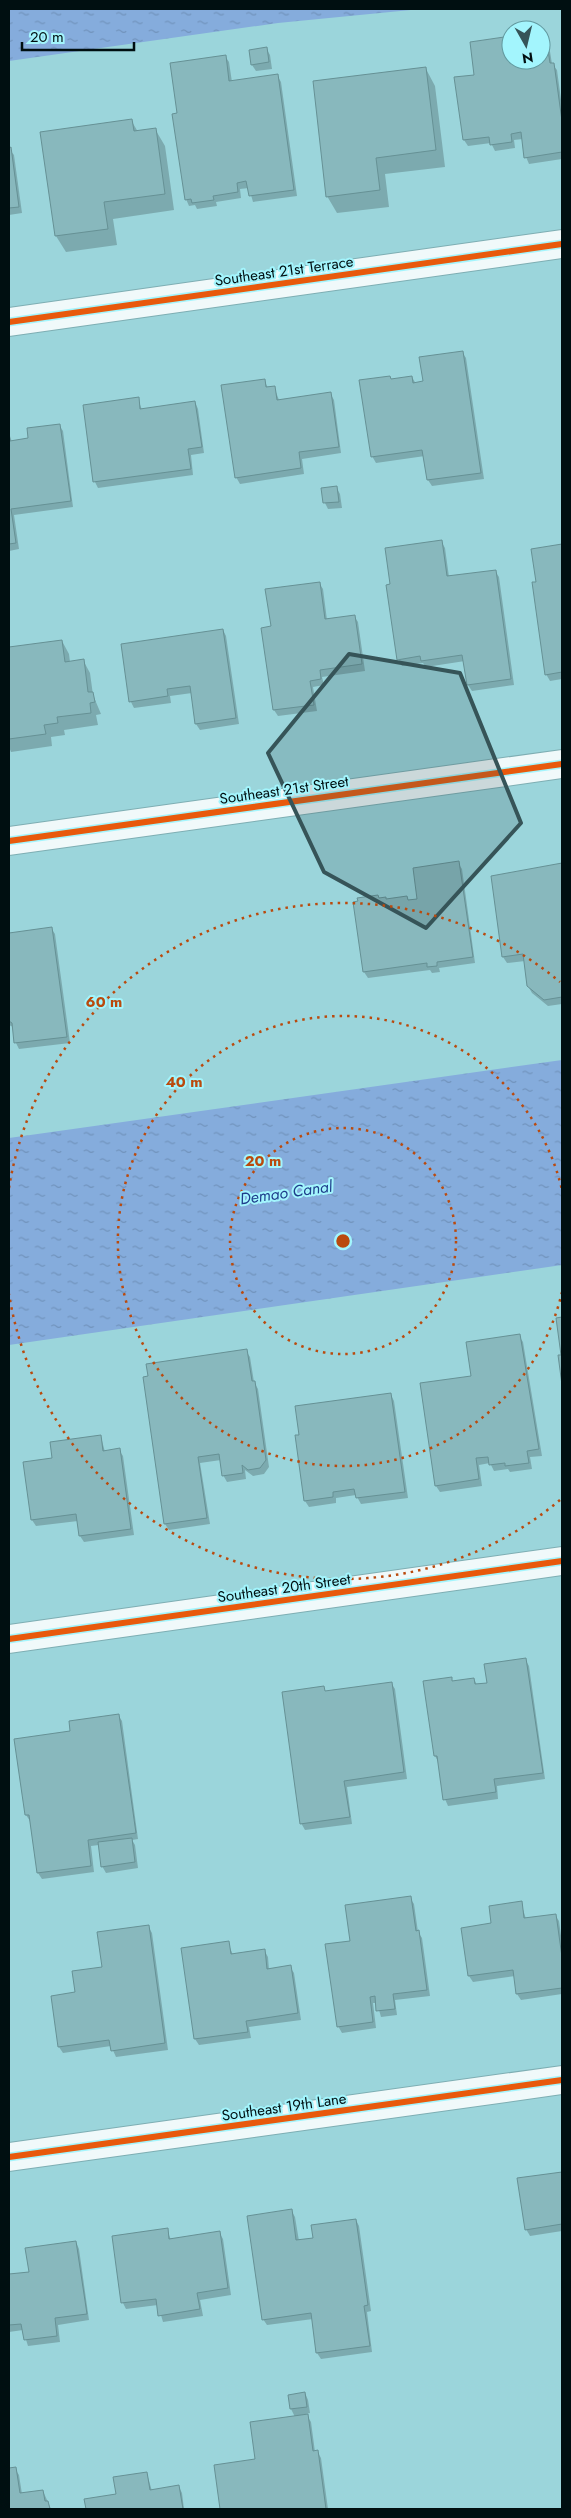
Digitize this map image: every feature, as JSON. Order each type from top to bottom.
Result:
[{"type":"street","name":"Southeast 21st Terrace","points":[[9,322],[562,244]]},
{"type":"street","name":"Southeast 21st Street","points":[[9,841],[562,764]]},
{"type":"street","name":"Southeast 20th Street","points":[[9,1639],[562,1561]]},
{"type":"street","name":"Southeast 19th Lane","points":[[9,2157],[562,2080]]},
{"type":"highlighted area","points":[[349,654],[460,673],[521,823],[426,928],[324,872],[268,753]]},
{"type":"water","points":[[9,9],[421,9],[278,23],[9,61]]},
{"type":"water","name":"Demao Canal","points":[[562,1060],[562,1265],[9,1345],[9,1138]]},
{"type":"building","points":[[501,37],[501,70],[551,70],[551,63],[554,63],[562,121],[562,152],[524,158],[521,132],[511,134],[512,142],[490,145],[489,137],[463,140],[454,77],[474,75],[470,42]]},
{"type":"building","points":[[267,47],[269,62],[251,65],[249,50]]},
{"type":"building","points":[[226,55],[229,81],[278,74],[294,190],[249,196],[246,181],[237,183],[238,192],[213,196],[214,200],[192,203],[191,199],[185,200],[172,114],[177,113],[170,63]]},
{"type":"building","points":[[426,67],[436,150],[376,158],[380,190],[326,197],[313,81]]},
{"type":"building","points":[[132,119],[134,131],[156,128],[165,194],[104,202],[108,229],[55,236],[40,132]]},
{"type":"building","points":[[11,147],[19,207],[9,208],[9,148]]},
{"type":"building","points":[[463,351],[481,473],[427,480],[422,450],[371,457],[359,380],[390,376],[391,379],[412,376],[413,383],[423,381],[419,357]]},
{"type":"building","points":[[265,379],[266,387],[275,386],[277,400],[331,392],[339,447],[299,452],[301,468],[235,478],[221,385]]},
{"type":"building","points":[[139,397],[140,409],[195,401],[202,447],[188,449],[191,469],[93,482],[83,405]]},
{"type":"building","points":[[60,424],[71,501],[11,509],[16,543],[9,544],[9,435],[10,441],[28,438],[27,428]]},
{"type":"building","points":[[337,486],[339,502],[323,503],[321,488]]},
{"type":"building","points":[[442,540],[447,576],[496,570],[511,679],[467,685],[462,655],[421,661],[420,656],[397,660],[386,585],[390,584],[385,548]]},
{"type":"building","points":[[562,544],[562,672],[545,675],[532,582],[536,582],[531,549]]},
{"type":"building","points":[[320,582],[325,619],[355,615],[362,664],[320,670],[321,679],[310,681],[314,705],[273,710],[261,628],[271,626],[265,589]]},
{"type":"building","points":[[223,629],[236,718],[195,724],[190,686],[167,689],[168,696],[129,702],[121,644]]},
{"type":"building","points":[[62,640],[65,662],[84,659],[88,692],[93,692],[95,702],[90,703],[91,713],[57,717],[58,723],[44,725],[46,734],[9,739],[9,647]]},
{"type":"building","points":[[459,861],[473,957],[437,962],[437,966],[427,967],[427,963],[363,972],[353,902],[358,901],[357,898],[378,895],[379,898],[386,897],[386,899],[407,896],[408,900],[417,899],[413,868]]},
{"type":"building","points":[[562,863],[562,997],[544,1000],[527,986],[523,954],[502,957],[491,876]]},
{"type":"building","points":[[52,927],[67,1037],[14,1043],[12,1023],[9,1021],[9,933]]},
{"type":"building","points":[[562,1317],[562,1385],[558,1355],[561,1355],[556,1318]]},
{"type":"building","points":[[520,1334],[539,1449],[527,1451],[529,1463],[505,1466],[505,1463],[489,1465],[488,1457],[476,1458],[479,1479],[435,1486],[420,1383],[471,1376],[466,1342]]},
{"type":"building","points":[[247,1349],[252,1381],[255,1381],[266,1460],[260,1468],[248,1470],[242,1465],[243,1473],[222,1476],[219,1454],[198,1457],[207,1518],[164,1524],[143,1377],[148,1376],[146,1364]]},
{"type":"building","points":[[391,1393],[405,1492],[356,1498],[354,1489],[333,1492],[333,1497],[304,1501],[295,1435],[299,1435],[295,1406]]},
{"type":"building","points":[[101,1435],[103,1451],[120,1448],[131,1529],[79,1536],[76,1514],[31,1520],[23,1462],[52,1458],[50,1442]]},
{"type":"building","points":[[526,1658],[543,1773],[494,1779],[496,1792],[443,1800],[437,1756],[434,1756],[423,1681],[452,1677],[452,1681],[474,1678],[475,1684],[487,1683],[484,1664]]},
{"type":"building","points":[[392,1682],[404,1772],[344,1781],[350,1817],[300,1824],[282,1692],[324,1686],[325,1691]]},
{"type":"building","points":[[119,1714],[136,1833],[88,1840],[91,1866],[37,1873],[29,1815],[25,1815],[14,1739],[70,1731],[69,1721]]},
{"type":"building","points":[[132,1838],[135,1862],[101,1867],[98,1842]]},
{"type":"building","points":[[411,1896],[416,1931],[419,1930],[427,1990],[393,1994],[395,2009],[376,2011],[375,1996],[370,1997],[373,2022],[337,2027],[325,1944],[350,1941],[345,1905]]},
{"type":"building","points":[[522,1901],[524,1918],[556,1914],[562,1957],[562,1988],[516,1994],[513,1970],[468,1976],[461,1928],[491,1923],[489,1906]]},
{"type":"building","points":[[149,1925],[165,2043],[111,2051],[109,2040],[58,2047],[51,1996],[75,1992],[72,1971],[102,1967],[97,1932]]},
{"type":"building","points":[[229,1941],[231,1954],[265,1949],[267,1969],[291,1965],[298,2013],[246,2021],[248,2032],[194,2039],[181,1948]]},
{"type":"building","points":[[562,2172],[562,2224],[525,2230],[517,2178]]},
{"type":"building","points":[[292,2209],[296,2240],[313,2238],[311,2225],[356,2219],[368,2305],[364,2306],[370,2346],[316,2353],[311,2313],[262,2320],[247,2216]]},
{"type":"building","points":[[168,2228],[169,2239],[220,2231],[228,2288],[197,2293],[200,2309],[158,2316],[156,2299],[121,2303],[112,2236]]},
{"type":"building","points":[[76,2241],[87,2314],[55,2318],[57,2336],[24,2340],[21,2324],[9,2325],[9,2274],[29,2272],[25,2248]]},
{"type":"building","points":[[305,2392],[307,2407],[290,2409],[288,2395]]},
{"type":"building","points":[[308,2414],[313,2451],[318,2450],[326,2509],[220,2509],[214,2465],[255,2459],[250,2422]]},
{"type":"building","points":[[16,2467],[20,2493],[43,2490],[45,2501],[48,2501],[50,2509],[9,2509],[9,2468]]},
{"type":"building","points":[[147,2472],[150,2490],[179,2485],[183,2509],[86,2509],[84,2499],[116,2494],[113,2477]]},
{"type":"cycle path","points":[[9,322],[562,244]]},
{"type":"cycle path","points":[[9,841],[562,764]]},
{"type":"cycle path","points":[[9,1639],[562,1561]]},
{"type":"cycle path","points":[[9,2157],[562,2080]]}]
